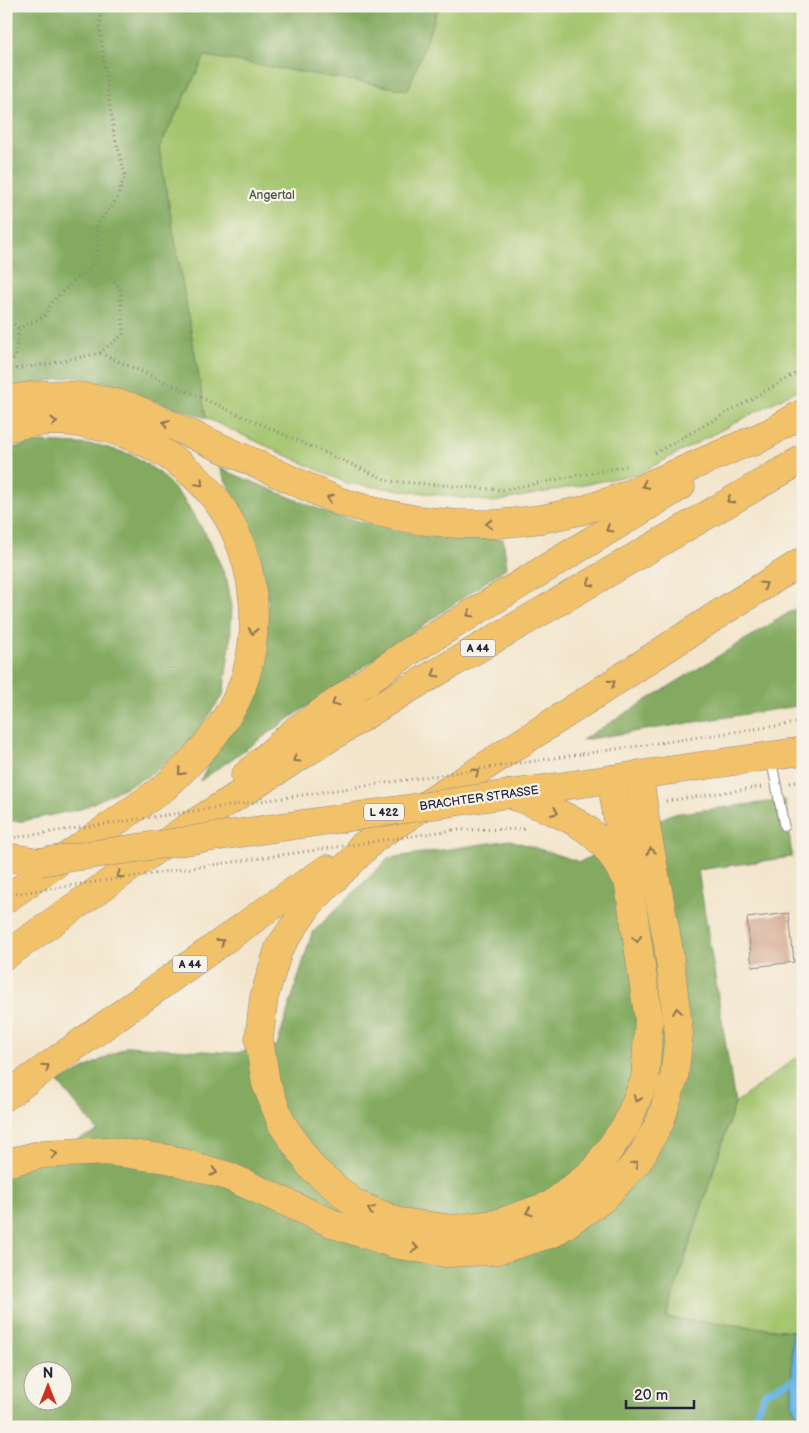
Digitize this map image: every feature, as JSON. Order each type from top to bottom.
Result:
[{"type":"main road","points":[[6,400],[29,395],[55,394],[102,399],[129,406],[338,501],[417,520],[458,524],[498,524],[533,520],[584,510],[618,498],[770,432]]},
{"type":"main road","points":[[188,827],[296,730],[406,653],[803,413]]},
{"type":"main road","points":[[6,428],[27,424],[58,422],[94,425],[135,438],[178,462],[198,480],[215,500],[232,525],[248,567],[253,598],[254,626],[251,653],[236,699],[222,724],[203,748],[165,788],[6,899]]},
{"type":"main road","name":"A 44","points":[[6,955],[188,827],[393,698],[803,459]]},
{"type":"main road","name":"A 44","points":[[6,1096],[282,899],[717,615],[803,561]]},
{"type":"main road","name":"BRACHTER STRASSE","points":[[6,867],[803,750]]},
{"type":"main road","points":[[6,1163],[43,1154],[106,1151],[169,1159],[228,1176],[336,1225],[394,1244],[446,1253],[495,1251],[553,1233],[602,1200],[639,1160],[660,1122],[674,1078],[679,1034],[668,946],[647,832],[639,774]]},
{"type":"main road","points":[[376,837],[310,903],[279,948],[264,997],[259,1039],[266,1083],[282,1124],[312,1168],[355,1204],[399,1222],[453,1229],[496,1224],[551,1205],[593,1172],[626,1126],[644,1079],[649,1020],[611,779]]},
{"type":"main road","points":[[509,794],[583,826],[605,846],[617,862],[630,891]]},
{"type":"main road","points":[[8,847],[40,862]]},
{"type":"lane","points":[[771,755],[784,826]]},
{"type":"path","points":[[19,328],[44,317],[51,303],[76,278],[87,272],[99,252],[96,230],[98,223],[117,199],[125,175],[114,133],[107,85],[100,28],[102,6]]},
{"type":"path","points":[[6,369],[48,364],[100,353],[124,333],[120,288],[94,261]]},
{"type":"path","points":[[6,318],[19,328]]},
{"type":"path","points":[[6,369],[15,357],[19,328]]},
{"type":"path","points":[[100,353],[389,482],[502,490],[634,465]]},
{"type":"path","points":[[651,455],[803,370]]},
{"type":"path","points":[[8,847],[582,754],[803,722]]},
{"type":"path","points":[[6,895],[453,830]]},
{"type":"green space","name":"Angertal","points":[[6,6],[803,6],[803,387],[638,474],[494,502],[346,483],[206,418],[197,369]]},
{"type":"green space","points":[[6,6],[439,6],[408,90],[205,56],[159,148],[206,418],[78,376],[6,389]]},
{"type":"green space","points":[[41,442],[98,445],[133,455],[161,474],[184,500],[210,541],[227,580],[232,607],[230,645],[223,695],[189,743],[152,774],[81,809],[23,821],[6,821],[6,449]]},
{"type":"green space","points":[[219,468],[333,515],[418,535],[503,539],[507,567],[200,781],[215,753],[247,705],[265,655],[268,601],[261,560],[244,515]]},
{"type":"green space","points":[[803,604],[803,705],[582,740]]},
{"type":"green space","points":[[785,800],[792,857],[698,870],[735,1103],[666,1318],[792,1331],[803,1329],[803,1335],[792,1332],[792,1406],[803,1423],[803,1427],[6,1427],[6,1171],[98,1131],[58,1082],[128,1046],[235,1053],[277,1046],[312,933],[389,858],[510,840],[580,862],[671,814]]},
{"type":"green space","points":[[796,1058],[803,1062],[803,1329],[792,1331],[666,1318],[735,1103]]},
{"type":"water","points":[[792,1331],[803,1335],[803,1423],[792,1406]]},
{"type":"building","points":[[789,913],[794,962],[752,967],[747,918]]},
{"type":"waterway","points":[[752,1427],[752,1421],[765,1393],[792,1380],[803,1383]]}]
